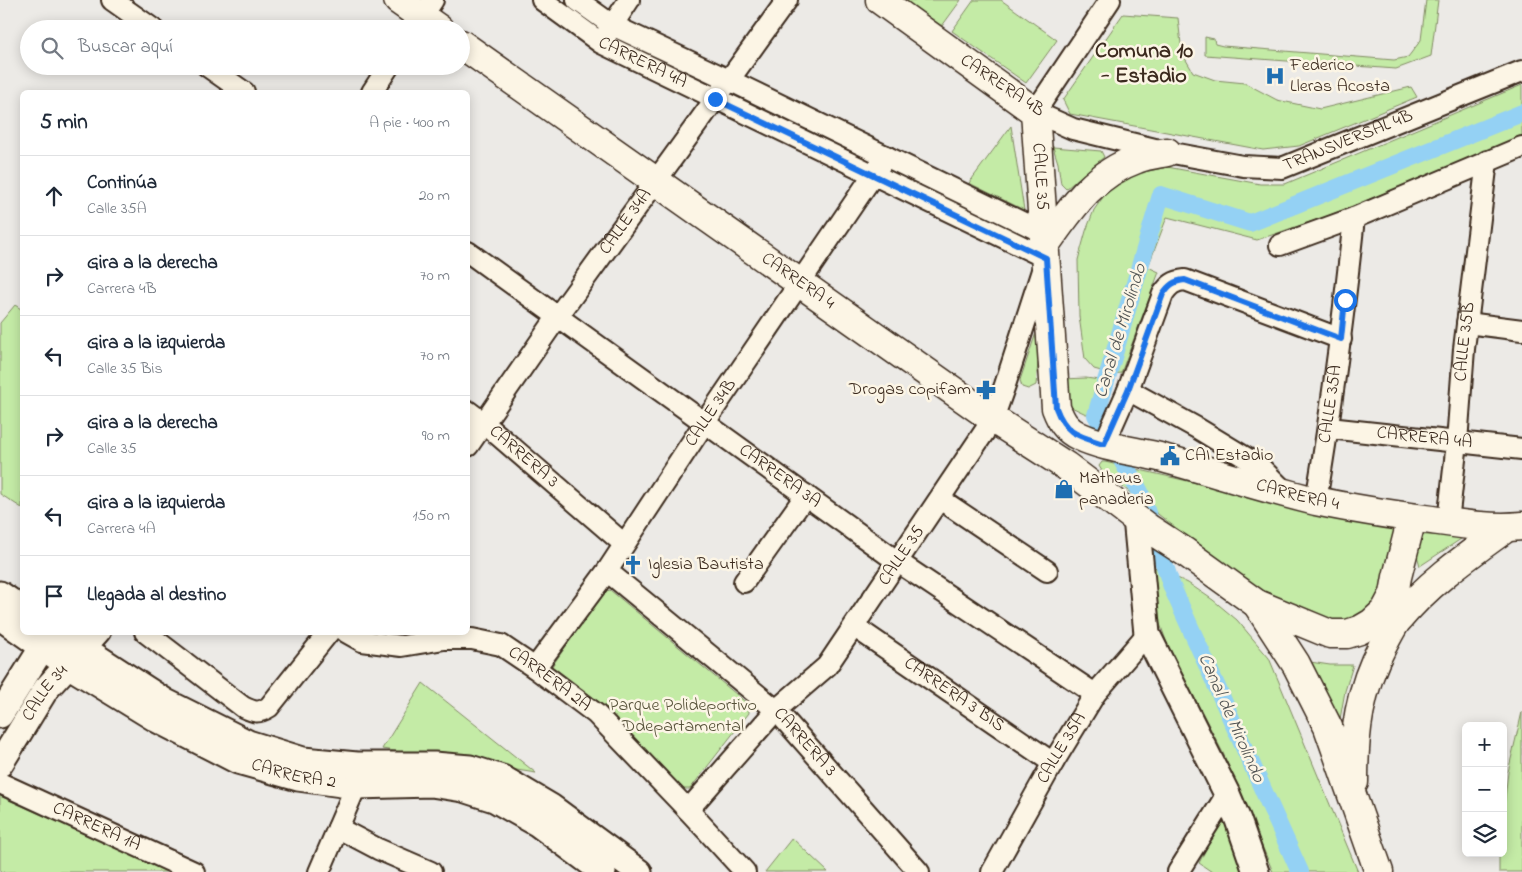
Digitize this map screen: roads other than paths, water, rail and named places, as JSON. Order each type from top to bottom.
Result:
[{"type":"main road","points":[[398,0],[427,19]]},
{"type":"main road","name":"CARRERA 4B","points":[[880,0],[1035,112]]},
{"type":"main road","name":"CARRERA 4","points":[[470,50],[992,419],[1066,466],[1142,523],[1257,604],[1296,664],[1328,727],[1380,872]]},
{"type":"main road","name":"CALLE 35","points":[[1035,112],[1056,408],[1060,421],[1069,430],[1098,442]]},
{"type":"main road","points":[[1045,246],[1085,191],[1109,172],[1137,158],[1167,152]]},
{"type":"main road","points":[[1066,466],[1061,456],[1062,446],[1070,439],[1098,442]]},
{"type":"main road","name":"CARRERA 4","points":[[1098,442],[1164,458],[1316,501],[1412,518],[1514,527]]},
{"type":"main road","points":[[1257,604],[1330,634],[1347,634],[1360,630],[1372,623],[1385,611],[1394,594],[1412,518]]},
{"type":"main road","points":[[1360,818],[1354,782],[1354,746],[1364,691],[1377,656],[1395,624],[1422,594],[1452,567],[1514,527]]},
{"type":"street","points":[[112,0],[140,20]]},
{"type":"street","name":"CARRERA 4A","points":[[542,0],[601,43],[715,99],[874,174],[1045,246]]},
{"type":"street","name":"CARRERA 4A","points":[[578,0],[612,25],[886,156],[1045,246]]},
{"type":"street","points":[[601,43],[629,0]]},
{"type":"street","name":"CALLE 34A","points":[[470,443],[558,316],[787,0]]},
{"type":"street","points":[[1035,112],[1110,0]]},
{"type":"street","name":"TRANSVERSAL 4B","points":[[1167,152],[1243,166],[1282,168],[1522,71]]},
{"type":"street","points":[[220,75],[241,90]]},
{"type":"street","points":[[373,90],[383,75]]},
{"type":"street","name":"CARRERA 4B","points":[[1035,112],[1073,129],[1167,152]]},
{"type":"street","points":[[1280,246],[1354,218],[1522,147]]},
{"type":"street","name":"CALLE 34B","points":[[535,668],[608,571],[705,422],[886,156]]},
{"type":"street","name":"CALLE 35B","points":[[1448,522],[1467,323],[1487,161]]},
{"type":"street","name":"CALLE 35A","points":[[1316,501],[1329,428],[1341,339],[1354,218]]},
{"type":"street","name":"CALLE 35","points":[[688,810],[776,710],[827,666],[855,627],[992,419],[1005,385],[1045,246]]},
{"type":"street","name":"CARRERA 3A","points":[[470,253],[898,562],[1095,694]]},
{"type":"street","points":[[1098,442],[1128,390],[1163,294],[1169,285],[1176,281],[1185,280],[1341,339]]},
{"type":"street","points":[[1467,323],[1522,330]]},
{"type":"street","points":[[1128,390],[1197,428],[1258,465],[1285,492]]},
{"type":"street","name":"CARRERA 3","points":[[470,412],[624,544]]},
{"type":"street","name":"CARRERA 4A","points":[[1329,428],[1522,449]]},
{"type":"street","points":[[744,582],[806,495]]},
{"type":"street","points":[[940,499],[1047,570]]},
{"type":"street","points":[[1142,523],[1147,634],[1227,794],[1256,872]]},
{"type":"street","name":"CARRERA 3","points":[[608,571],[776,710],[919,872]]},
{"type":"street","points":[[0,594],[20,608]]},
{"type":"street","name":"CARRERA 2","points":[[0,617],[20,625]]},
{"type":"street","name":"CARRERA 3 BIS","points":[[855,627],[1053,763]]},
{"type":"street","name":"CALLE 35A","points":[[992,872],[1053,763],[1095,694],[1147,634]]},
{"type":"street","points":[[149,635],[252,712],[261,712],[269,707],[327,635]]},
{"type":"street","name":"CARRERA 2A","points":[[351,635],[362,641],[402,646],[444,639],[472,639],[501,645],[596,714],[745,872]]},
{"type":"street","name":"CARRERA 2","points":[[51,637],[84,649],[166,702],[248,743],[303,760],[357,766],[452,766],[470,768],[502,778],[551,807],[639,872]]},
{"type":"street","name":"CALLE 34","points":[[0,715],[51,637]]},
{"type":"street","name":"CARRERA 2","points":[[84,649],[156,719],[238,761],[298,778],[356,786],[431,784],[463,789],[494,798],[538,824],[603,872]]},
{"type":"street","name":"CALLE 34","points":[[0,764],[46,689],[84,649]]},
{"type":"street","name":"CARRERA 1A","points":[[0,783],[193,872]]},
{"type":"street","points":[[319,872],[356,786]]},
{"type":"street","points":[[1178,872],[1227,794]]},
{"type":"street","points":[[338,828],[378,849],[431,872]]},
{"type":"waterway","name":"Canal de Mirolindo","points":[[1300,872],[1172,587],[1140,492],[1096,415],[1161,195],[1250,223],[1522,113]]},
{"type":"place","name":"Federico Lleras Acosta","points":[[1275,76]]},
{"type":"place","name":"Drogas copifam","points":[[986,390]]},
{"type":"place","name":"CAI Estadio","points":[[1170,456]]},
{"type":"place","name":"Matheus panaderia","points":[[1064,489]]},
{"type":"place","name":"Iglesia Bautista","points":[[633,565]]},
{"type":"district","name":"Comuna 10 - Estadio","points":[[1144,64]]},
{"type":"park label","name":"Parque Polideportivo Ddepartamental","points":[[683,716]]}]
